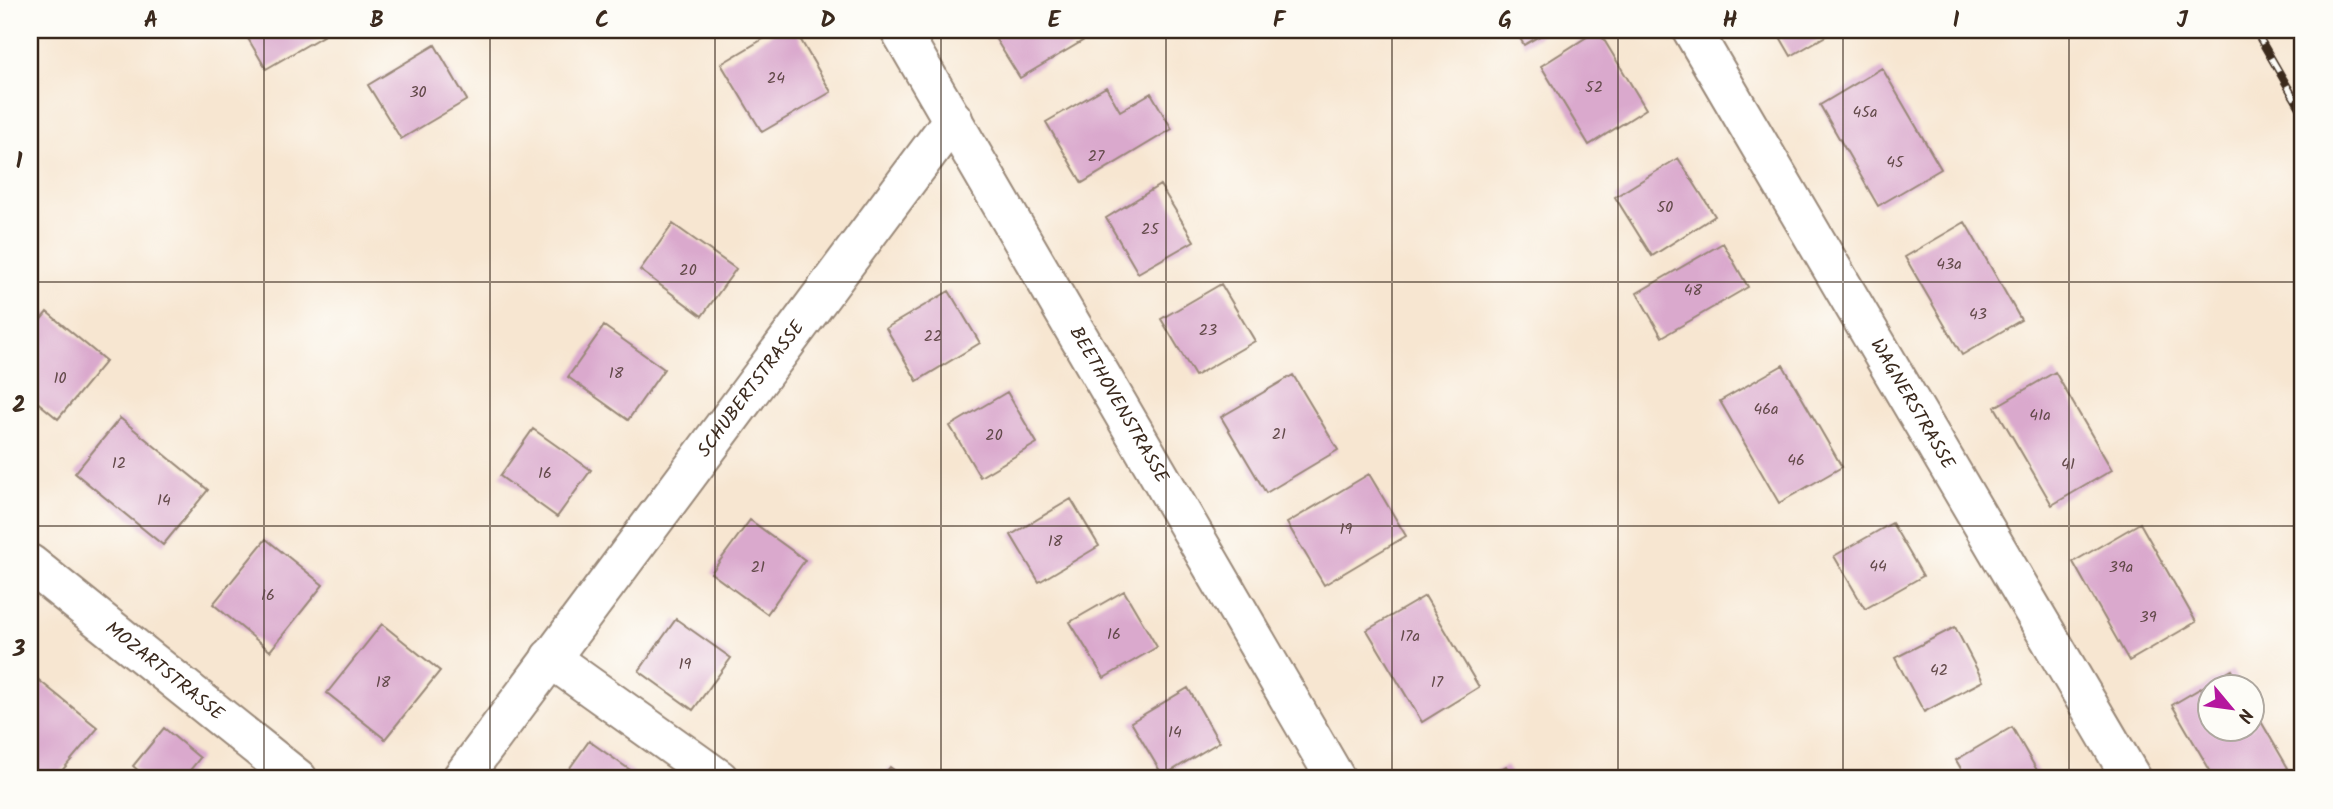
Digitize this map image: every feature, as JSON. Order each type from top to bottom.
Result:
[{"type":"street","name":"BEETHOVENSTRASSE","points":[[900,30],[1336,779]]},
{"type":"street","name":"WAGNERSTRASSE","points":[[1692,30],[2132,779]]},
{"type":"street","name":"SCHUBERTSTRASSE","points":[[461,779],[953,119]]},
{"type":"street","name":"MOZARTSTRASSE","points":[[30,564],[298,779]]},
{"type":"street","points":[[550,658],[719,779]]},
{"type":"building","points":[[243,30],[333,30],[266,69]]},
{"type":"building","points":[[778,30],[795,30],[831,92],[762,132],[721,64]]},
{"type":"building","points":[[990,30],[1101,30],[1020,78]]},
{"type":"building","points":[[1515,30],[1550,30],[1524,45]]},
{"type":"building","points":[[1598,30],[1646,109],[1589,145],[1541,66]]},
{"type":"building","points":[[1776,30],[1836,30],[1791,56]]},
{"type":"building","points":[[435,45],[467,100],[401,139],[368,85]]},
{"type":"building","points":[[1882,68],[1941,169],[1878,206],[1820,105]]},
{"type":"building","points":[[1106,87],[1120,111],[1151,93],[1172,129],[1082,183],[1046,122]]},
{"type":"building","points":[[1678,158],[1715,216],[1652,256],[1615,197]]},
{"type":"building","points":[[1160,185],[1194,241],[1138,273],[1106,218]]},
{"type":"building","points":[[1965,222],[2021,320],[1962,355],[1905,257]]},
{"type":"building","points":[[673,224],[736,269],[702,316],[640,270]]},
{"type":"building","points":[[1723,243],[1748,287],[1662,337],[1637,293]]},
{"type":"building","points":[[1221,284],[1255,341],[1195,376],[1161,319]]},
{"type":"building","points":[[949,291],[980,343],[917,381],[886,328]]},
{"type":"building","points":[[47,312],[106,361],[58,419],[30,396],[30,333]]},
{"type":"building","points":[[604,326],[664,369],[628,420],[568,377]]},
{"type":"building","points":[[1783,365],[1842,467],[1779,503],[1720,401]]},
{"type":"building","points":[[2055,372],[2112,470],[2052,505],[1995,407]]},
{"type":"building","points":[[1293,375],[1338,450],[1266,493],[1221,417]]},
{"type":"building","points":[[1007,392],[1037,443],[980,477],[950,426]]},
{"type":"building","points":[[120,418],[208,490],[163,545],[75,473]]},
{"type":"building","points":[[533,429],[591,470],[557,517],[500,476]]},
{"type":"building","points":[[1369,474],[1406,536],[1324,585],[1287,523]]},
{"type":"building","points":[[1071,499],[1099,546],[1039,582],[1011,535]]},
{"type":"building","points":[[750,520],[805,560],[767,614],[711,573]]},
{"type":"building","points":[[1892,523],[1923,576],[1865,609],[1834,556]]},
{"type":"building","points":[[2140,523],[2196,622],[2129,661],[2073,562]]},
{"type":"building","points":[[266,539],[323,585],[270,651],[213,604]]},
{"type":"building","points":[[1124,591],[1157,647],[1104,678],[1070,622]]},
{"type":"building","points":[[1425,596],[1479,687],[1422,722],[1367,630]]},
{"type":"building","points":[[676,619],[731,658],[693,710],[639,671]]},
{"type":"building","points":[[382,624],[440,671],[385,739],[327,693]]},
{"type":"building","points":[[1955,627],[1983,681],[1924,712],[1895,658]]},
{"type":"building","points":[[30,673],[98,728],[55,779],[30,779]]},
{"type":"building","points":[[1188,688],[1219,742],[1163,776],[1131,722]]},
{"type":"building","points":[[2196,691],[2196,742],[2266,742],[2266,730],[2288,768],[2269,779],[2215,779],[2172,705]]},
{"type":"building","points":[[2012,727],[2042,779],[1967,779],[1956,760]]},
{"type":"building","points":[[164,728],[200,758],[183,779],[148,779],[133,766]]},
{"type":"building","points":[[589,741],[643,779],[562,779]]},
{"type":"building","points":[[1506,766],[1514,779],[1483,779]]},
{"type":"building","points":[[890,767],[906,779],[881,779]]},
{"type":"railway","points":[[2255,30],[2303,113]]},
{"type":"railway","points":[[2296,30],[2303,43]]}]
